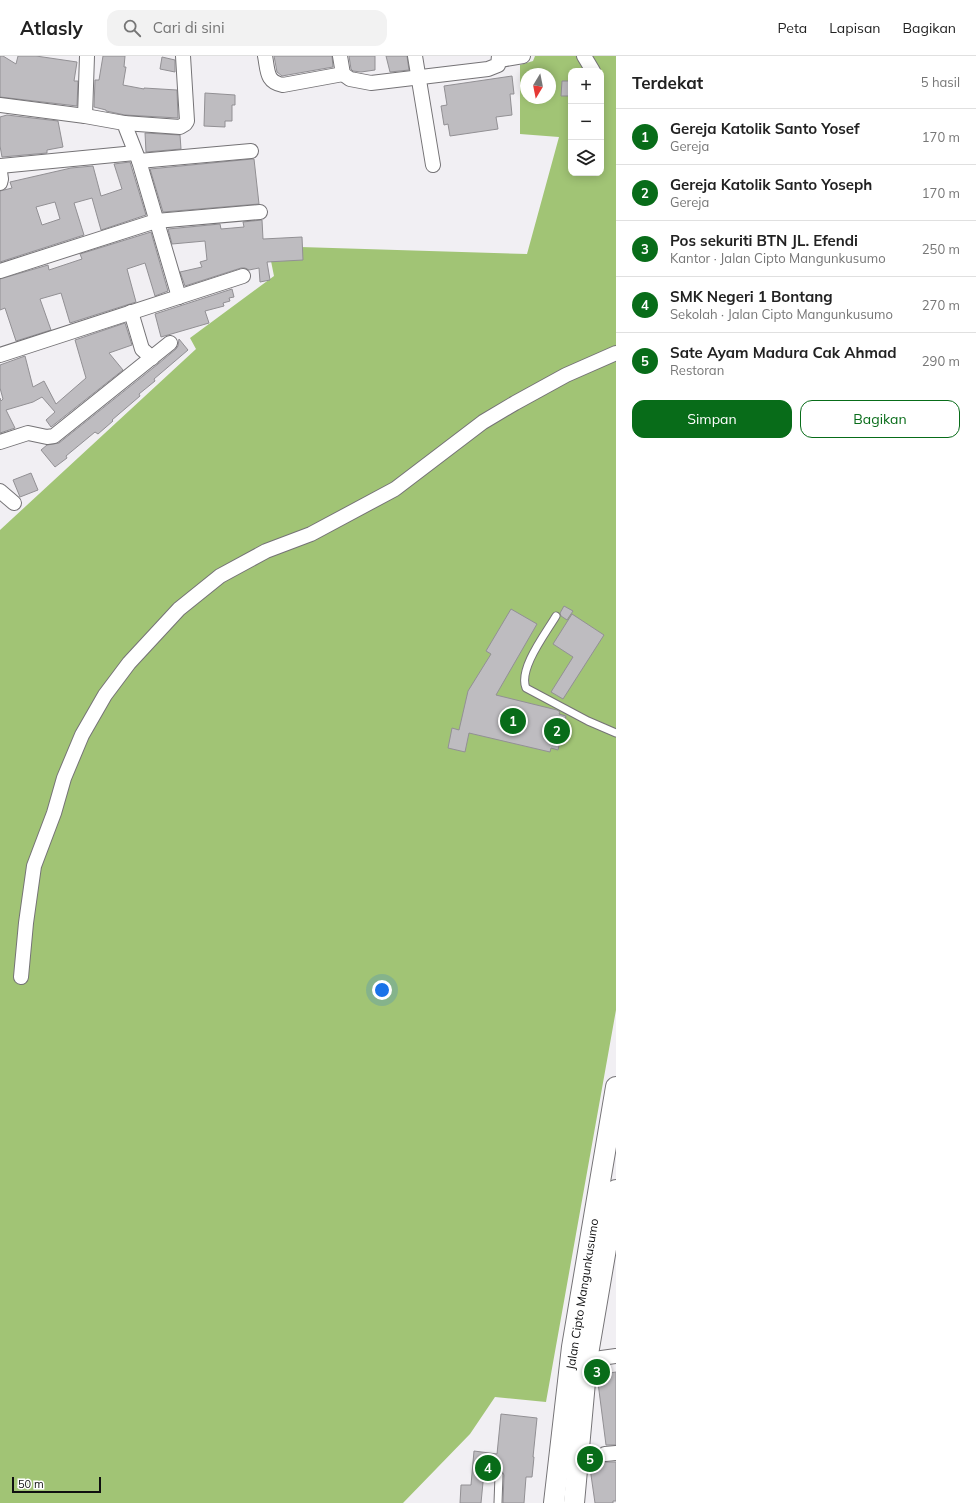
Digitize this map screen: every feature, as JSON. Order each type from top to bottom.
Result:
[{"type":"street","points":[[85,116],[87,56]]},
{"type":"street","points":[[0,105],[85,116],[124,123],[180,127],[186,124],[187,121],[183,56]]},
{"type":"street","points":[[265,56],[269,77],[276,84],[283,85],[343,74]]},
{"type":"street","points":[[340,56],[343,74],[350,79],[371,83],[488,69],[498,65],[499,58],[523,56]]},
{"type":"street","points":[[415,56],[433,165]]},
{"type":"street","points":[[584,56],[591,68]]},
{"type":"street","points":[[124,123],[137,157],[179,298]]},
{"type":"street","points":[[0,166],[250,151]]},
{"type":"street","points":[[0,172],[0,183]]},
{"type":"street","points":[[0,271],[156,221],[260,212]]},
{"type":"street","points":[[0,355],[243,276]]},
{"type":"street","points":[[131,312],[145,350]]},
{"type":"street","points":[[0,442],[28,433],[46,437],[54,436],[145,350],[170,343]]},
{"type":"street","points":[[21,977],[26,923],[34,866],[54,813],[64,778],[82,735],[105,695],[129,663],[179,609],[220,576],[266,551],[311,534],[394,489],[483,422],[502,410],[566,375],[616,353]]},
{"type":"street","points":[[0,491],[14,503]]},
{"type":"street","name":"Jalan Cipto Mangunkusumo","points":[[574,1503],[587,1360],[611,1184],[616,1087]]},
{"type":"street","name":"Jalan Cipto Mangunkusumo","points":[[554,1503],[572,1347],[611,1184]]},
{"type":"street","points":[[587,1360],[616,1356]]},
{"type":"lane","points":[[556,616],[526,667],[524,679],[526,688],[588,721],[616,733]]},
{"type":"lane","points":[[498,1503],[500,1475]]},
{"type":"green space","points":[[535,56],[616,56],[616,1010],[546,1402],[495,1397],[470,1434],[403,1503],[0,1503],[0,530],[196,349],[190,338],[274,276],[268,246],[527,254],[559,137],[520,134],[520,104],[556,104],[556,68],[520,68],[520,65],[533,61]]},
{"type":"building","points":[[0,56],[3,56],[16,64],[18,56],[36,56],[77,62],[74,81],[78,81],[77,106],[0,97]]},
{"type":"building","points":[[103,56],[125,56],[124,67],[126,67],[123,85],[144,89],[177,90],[178,118],[125,115],[94,107],[95,80],[99,80]]},
{"type":"building","points":[[274,56],[332,56],[333,67],[282,76],[277,72]]},
{"type":"building","points":[[349,56],[375,56],[375,70],[361,72],[353,71],[351,69]]},
{"type":"building","points":[[386,56],[407,56],[409,70],[390,72]]},
{"type":"building","points":[[162,57],[175,60],[175,72],[160,69]]},
{"type":"building","points":[[512,76],[514,94],[510,94],[512,115],[496,117],[498,129],[450,136],[448,124],[444,125],[441,106],[447,105],[444,86]]},
{"type":"building","points":[[562,81],[568,81],[568,96],[561,96]]},
{"type":"building","points":[[205,93],[235,95],[235,105],[232,105],[232,121],[225,121],[225,127],[204,126]]},
{"type":"building","points":[[7,115],[58,121],[63,147],[47,150],[47,153],[2,157],[0,146],[0,117]]},
{"type":"building","points":[[145,133],[180,135],[181,149],[146,152]]},
{"type":"building","points":[[254,159],[259,204],[163,212],[150,169]]},
{"type":"building","points":[[130,162],[146,215],[101,230],[92,198],[74,203],[84,235],[0,262],[0,191],[12,188],[10,182],[71,168],[93,166],[101,196],[122,189],[114,164]],"holes":[[[55,202],[60,219],[42,225],[36,207]]]},
{"type":"building","points":[[262,220],[263,239],[302,237],[303,260],[267,262],[270,280],[260,282],[259,268],[249,270],[241,268],[185,286],[180,272],[202,267],[200,262],[207,260],[205,241],[172,244],[168,229],[220,224],[221,229],[244,227],[243,222]]},
{"type":"building","points":[[151,232],[168,291],[155,296],[145,263],[127,269],[136,302],[70,323],[61,293],[40,299],[51,330],[16,341],[5,308],[0,310],[0,279],[48,265],[49,270],[82,259],[80,254]]},
{"type":"building","points":[[232,289],[234,297],[229,298],[230,301],[223,303],[224,306],[205,311],[209,323],[161,337],[155,314]]},
{"type":"building","points":[[125,323],[132,345],[109,353],[123,370],[51,427],[46,420],[55,412],[42,397],[33,402],[6,410],[15,428],[0,433],[0,398],[1,401],[3,399],[0,388],[0,365],[25,356],[33,387],[44,381],[56,404],[86,378],[75,340]]},
{"type":"building","points":[[179,339],[188,350],[154,379],[155,381],[139,394],[140,396],[112,420],[113,421],[98,434],[95,432],[55,467],[41,450],[47,445],[59,443],[158,364],[176,349]]},
{"type":"building","points":[[31,473],[38,490],[20,497],[13,480]]},
{"type":"building","points":[[564,606],[573,611],[567,620],[561,616],[560,613]]},
{"type":"building","points":[[511,609],[537,624],[496,695],[557,710],[560,712],[559,714],[566,716],[558,750],[551,748],[550,752],[469,733],[465,752],[448,748],[452,728],[459,730],[468,691],[491,654],[486,651]]},
{"type":"building","points":[[572,614],[604,635],[563,699],[551,692],[573,657],[553,644]]},
{"type":"building","points":[[616,1372],[616,1445],[606,1445],[597,1375]]},
{"type":"building","points":[[501,1414],[537,1418],[532,1477],[526,1477],[524,1503],[503,1503],[504,1475],[502,1471],[499,1470],[494,1474],[484,1472],[481,1503],[460,1503],[461,1485],[471,1485],[474,1451],[497,1454]]},
{"type":"building","points":[[590,1453],[597,1453],[598,1459],[602,1462],[616,1462],[616,1501],[613,1501],[613,1503],[595,1503],[589,1461]]},
{"type":"place","name":"Gereja Katolik Santo Yosef","points":[[513,721]]},
{"type":"place","name":"Gereja Katolik Santo Yoseph","points":[[557,731]]},
{"type":"place","name":"Pos sekuriti BTN JL. Efendi","points":[[597,1372]]},
{"type":"place","name":"Sate Ayam Madura Cak Ahmad","points":[[590,1459]]},
{"type":"place","name":"SMK Negeri 1 Bontang","points":[[488,1468]]}]
